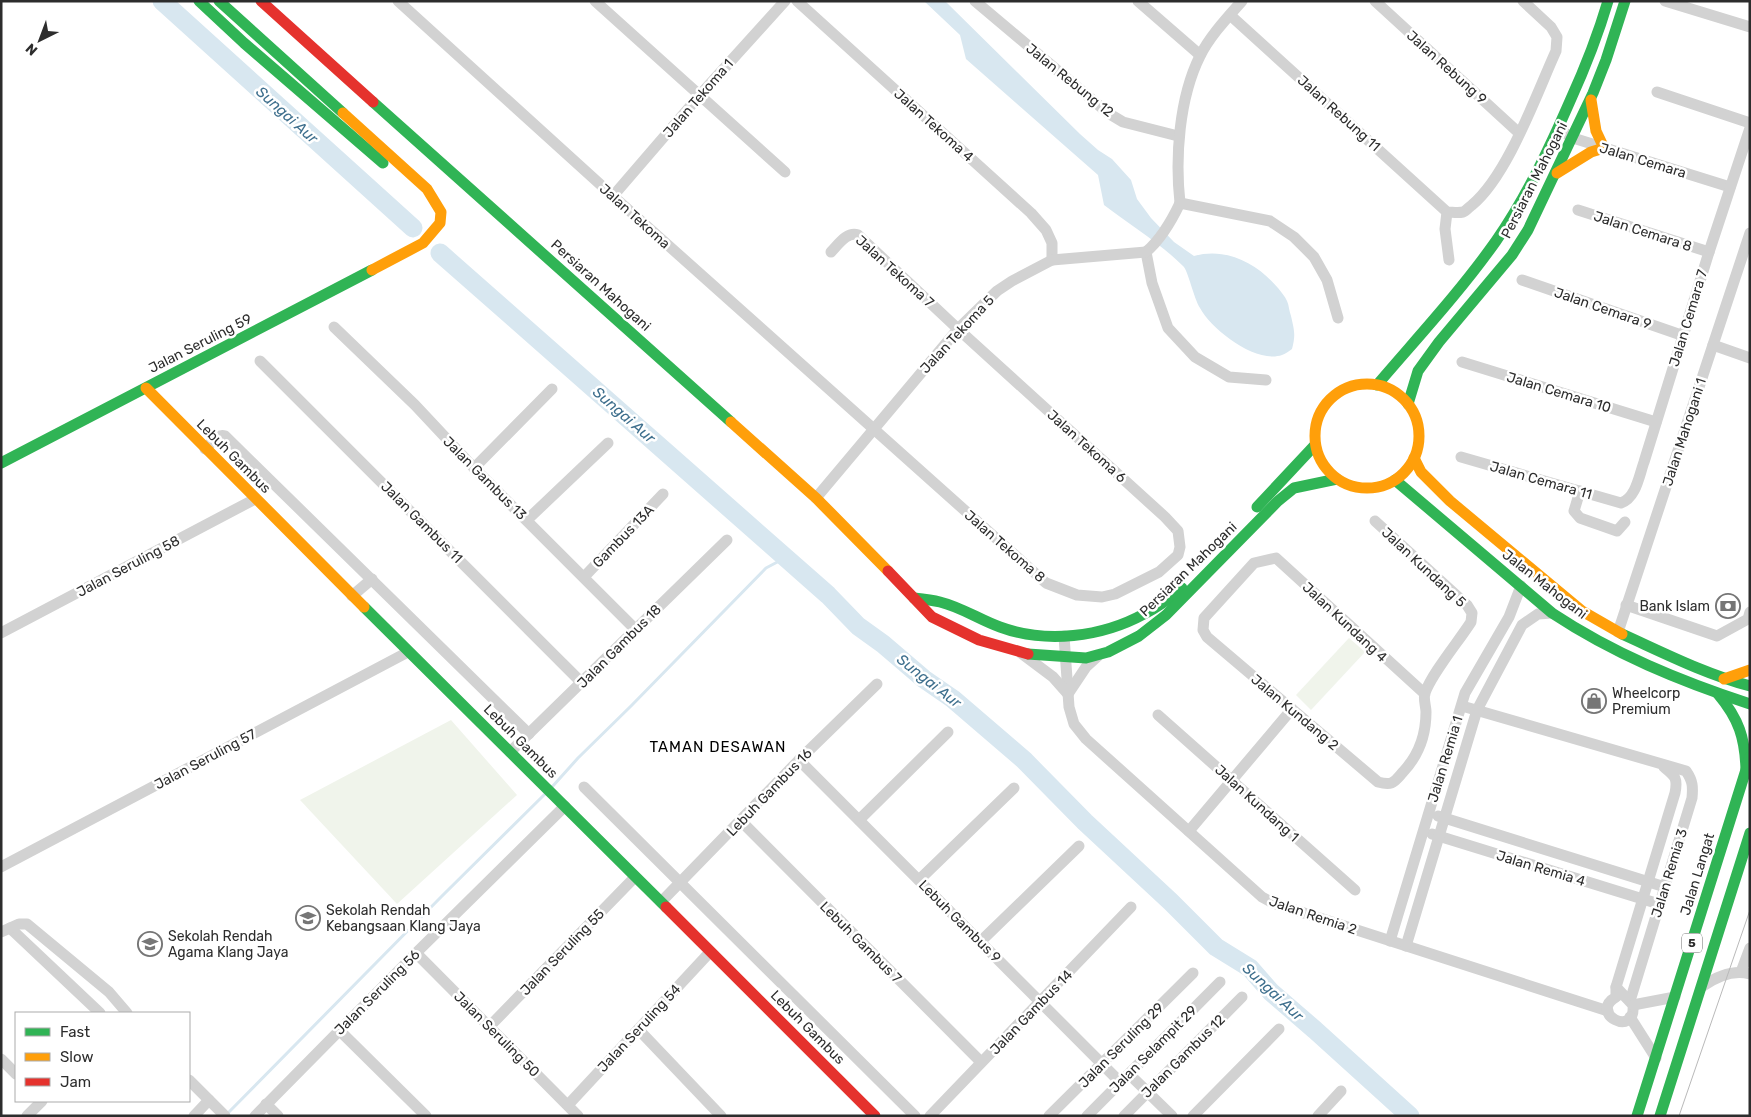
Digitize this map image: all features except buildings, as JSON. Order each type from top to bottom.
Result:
[{"type":"main road","name":"Jalan Seruling 59","points":[[199,1],[244,43],[419,194],[433,216],[432,225],[421,242],[412,249]]},
{"type":"main road","name":"Jalan Seruling 59","points":[[1,464],[424,243],[437,229],[442,218],[440,210],[427,189],[219,1]]},
{"type":"main road","name":"Persiaran Mahogani","points":[[261,1],[816,498],[932,617],[952,628],[1001,648],[1038,657],[1086,658],[1106,651],[1129,641],[1151,628],[1166,615],[1278,501],[1294,488],[1337,479]]},
{"type":"main road","name":"Persiaran Mahogani","points":[[1377,385],[1482,260],[1513,213],[1558,129],[1590,54],[1608,1]]},
{"type":"main road","name":"Persiaran Mahogani","points":[[1408,404],[1418,371],[1439,342],[1512,255],[1528,230],[1573,138],[1590,98],[1606,60],[1625,1]]},
{"type":"main road","points":[[1556,174],[1591,152],[1604,148],[1597,137],[1590,98]]},
{"type":"main road","points":[[1360,384],[1377,385],[1394,392],[1408,404],[1415,417],[1418,445],[1414,458],[1406,471],[1395,480],[1376,488],[1356,487],[1337,479],[1323,464],[1315,445],[1315,428],[1320,412],[1330,398],[1344,389],[1360,384]]},
{"type":"main road","name":"Lebuh Gambus","points":[[146,388],[254,499],[540,781],[875,1116]]},
{"type":"main road","name":"Persiaran Mahogani","points":[[914,598],[941,602],[989,624],[1008,630],[1064,636],[1110,629],[1146,614],[1189,582],[1315,445]]},
{"type":"main road","name":"Jalan Mahogani","points":[[1414,458],[1421,472],[1450,501],[1575,606],[1618,632],[1687,664],[1724,679],[1750,686]]},
{"type":"main road","name":"Jalan Mahogani","points":[[1395,480],[1552,613],[1577,630],[1673,678],[1750,704]]},
{"type":"main road","points":[[1724,679],[1750,670]]},
{"type":"main road","points":[[1718,694],[1731,708],[1737,720],[1745,749],[1746,770]]},
{"type":"main road","name":"Jalan Langat","points":[[1637,1116],[1750,756]]},
{"type":"main road","name":"5","points":[[1660,1116],[1750,833]]},
{"type":"street","name":"Jalan Tekoma","points":[[398,1],[873,429]]},
{"type":"street","points":[[596,1],[785,172]]},
{"type":"street","name":"Jalan Tekoma 1","points":[[613,196],[700,95],[785,1]]},
{"type":"street","name":"Jalan Tekoma 4","points":[[797,1],[1031,213],[1046,230],[1052,243],[1052,260]]},
{"type":"street","name":"Jalan Rebung 12","points":[[974,1],[1108,113],[1123,122],[1178,136]]},
{"type":"street","points":[[1138,1],[1200,54]]},
{"type":"street","points":[[1242,1],[1200,54],[1192,74],[1178,136],[1180,203],[1175,215],[1149,250],[1152,283],[1168,328],[1195,357],[1229,377],[1266,380]]},
{"type":"street","name":"Jalan Rebung 9","points":[[1375,1],[1519,133]]},
{"type":"street","points":[[1449,260],[1445,228],[1448,212],[1464,212],[1497,176],[1519,133],[1556,51],[1557,37],[1551,27],[1523,1]]},
{"type":"street","points":[[1666,1],[1750,26]]},
{"type":"street","name":"Jalan Rebung 11","points":[[1230,15],[1448,212]]},
{"type":"street","points":[[1657,92],[1750,123]]},
{"type":"street","name":"Jalan Cemara 7","points":[[1621,503],[1628,501],[1636,487],[1709,252],[1750,128]]},
{"type":"street","name":"Jalan Cemara","points":[[1558,129],[1573,138],[1730,187]]},
{"type":"street","points":[[1180,203],[1270,221],[1294,237],[1314,257],[1327,280],[1338,318]]},
{"type":"street","name":"Jalan Cemara 8","points":[[1578,210],[1709,252]]},
{"type":"street","name":"Jalan Mahogani 1","points":[[1618,632],[1750,233]]},
{"type":"street","name":"Jalan Tekoma 7","points":[[831,252],[849,234],[858,235],[958,329]]},
{"type":"street","name":"Jalan Tekoma 5","points":[[816,498],[958,329],[997,291],[1052,260],[1149,250]]},
{"type":"street","name":"Jalan Cemara 9","points":[[1522,280],[1684,336]]},
{"type":"street","name":"Jalan Gambus 13","points":[[334,327],[635,628]]},
{"type":"street","name":"Jalan Tekoma 6","points":[[958,329],[1165,517],[1178,531],[1180,547],[1178,555],[1159,572]]},
{"type":"street","points":[[1712,345],[1750,358]]},
{"type":"street","name":"Jalan Gambus 11","points":[[260,362],[582,683]]},
{"type":"street","name":"Jalan Cemara 10","points":[[1462,362],[1656,422]]},
{"type":"street","points":[[474,468],[552,389]]},
{"type":"street","name":"Jalan Tekoma 8","points":[[873,429],[1046,583],[1078,595],[1102,597],[1115,594],[1159,572]]},
{"type":"street","points":[[205,449],[218,436],[225,436],[529,734]]},
{"type":"street","points":[[527,520],[608,443]]},
{"type":"street","name":"Jalan Cemara 11","points":[[1461,457],[1621,503]]},
{"type":"street","points":[[1580,491],[1574,511],[1580,518],[1617,531],[1624,522]]},
{"type":"street","name":"Gambus 13A","points":[[584,577],[663,494]]},
{"type":"street","name":"Jalan Seruling 58","points":[[1,633],[254,499]]},
{"type":"street","name":"Jalan Kundang 5","points":[[1376,521],[1467,605],[1472,613],[1471,622],[1424,694]]},
{"type":"street","name":"Jalan Gambus 18","points":[[510,752],[727,540]]},
{"type":"street","name":"Jalan Kundang 4","points":[[1263,561],[1276,558],[1424,694]]},
{"type":"street","name":"Jalan Kundang 2","points":[[1263,561],[1254,563],[1204,618],[1203,630],[1207,637],[1378,782],[1393,783],[1412,762],[1421,745],[1426,712],[1424,694]]},
{"type":"street","points":[[352,596],[372,579]]},
{"type":"street","name":"Jalan Remia 1","points":[[1390,941],[1466,693],[1509,617],[1521,586]]},
{"type":"street","points":[[1626,605],[1717,636],[1748,618],[1750,612]]},
{"type":"street","name":"Jalan Remia 1","points":[[1406,946],[1477,710],[1522,625],[1538,614],[1552,613]]},
{"type":"street","name":"Jalan Remia 2","points":[[1064,636],[1069,707],[1074,724],[1086,739],[1262,897],[1274,903],[1608,1011],[1612,1018],[1619,1022],[1630,1017]]},
{"type":"street","points":[[1021,653],[1053,677],[1068,694],[1086,667],[1106,651]]},
{"type":"street","name":"Jalan Seruling 57","points":[[1,867],[408,652]]},
{"type":"street","name":"Lebuh Gambus 16","points":[[661,902],[799,760],[877,684]]},
{"type":"street","name":"Jalan Remia 3","points":[[1462,706],[1686,771],[1692,781],[1693,790],[1631,1003],[1632,1014],[1630,1017]]},
{"type":"street","points":[[1189,831],[1292,709]]},
{"type":"street","name":"Jalan Kundang 1","points":[[1158,715],[1356,890]]},
{"type":"street","points":[[859,820],[948,732]]},
{"type":"street","name":"Lebuh Gambus 9","points":[[799,760],[1102,1064],[1147,1092],[1172,1116]]},
{"type":"street","name":"Jalan Remia 3","points":[[1608,1011],[1610,1002],[1616,997],[1616,987],[1677,783],[1674,776],[1661,764]]},
{"type":"street","points":[[584,787],[915,1116]]},
{"type":"street","points":[[919,880],[1014,788]]},
{"type":"street","name":"Jalan Seruling 56","points":[[255,1116],[565,806]]},
{"type":"street","name":"Jalan Remia 4","points":[[1429,813],[1665,887]]},
{"type":"street","name":"Lebuh Gambus 7","points":[[741,821],[982,1062]]},
{"type":"street","name":"Jalan Remia 4","points":[[1423,831],[1659,904]]},
{"type":"street","points":[[980,942],[1080,846]]},
{"type":"street","name":"Jalan Seruling 55","points":[[489,1026],[635,877]]},
{"type":"street","name":"Jalan Gambus 14","points":[[930,1116],[1132,907]]},
{"type":"street","points":[[99,1012],[6,930],[19,924],[27,924],[109,992],[125,1012]]},
{"type":"street","points":[[1700,988],[1716,977],[1746,973],[1750,948]]},
{"type":"street","name":"Jalan Seruling 54","points":[[568,1105],[710,952]]},
{"type":"street","name":"Jalan Seruling 50","points":[[416,953],[578,1116]]},
{"type":"street","name":"Jalan Seruling 29","points":[[1049,1116],[1193,973]]},
{"type":"street","name":"Jalan Selampit 29","points":[[1087,1116],[1220,982]]},
{"type":"street","points":[[1616,987],[1631,1003],[1675,997]]},
{"type":"street","name":"Jalan Gambus 12","points":[[1124,1116],[1242,997]]},
{"type":"street","points":[[1630,1017],[1656,1058]]},
{"type":"street","points":[[1193,1116],[1279,1029]]},
{"type":"street","points":[[340,1030],[426,1116]]},
{"type":"street","points":[[639,1030],[721,1116]]},
{"type":"street","points":[[1,1059],[15,1073]]},
{"type":"street","points":[[190,1081],[217,1108],[194,1116]]},
{"type":"street","points":[[1318,1116],[1341,1091]]},
{"type":"street","points":[[27,1116],[41,1102]]},
{"type":"street","points":[[266,1104],[278,1116]]},
{"type":"shaded area","points":[[924,1],[945,1],[1080,134],[1098,150],[1112,159],[1131,180],[1137,199],[1151,218],[1174,242],[1194,256],[1218,254],[1240,259],[1261,271],[1270,279],[1288,303],[1294,332],[1292,349],[1282,355],[1260,355],[1236,343],[1214,326],[1198,304],[1183,266],[1155,242],[1104,205],[1098,175],[966,59],[960,35]]},
{"type":"shaded area","points":[[1349,638],[1365,652],[1311,710],[1296,695]]},
{"type":"shaded area","points":[[451,720],[517,795],[397,904],[300,800]]},
{"type":"waterway","name":"Sungai Aur","points":[[162,1],[413,228]]},
{"type":"waterway","name":"Sungai Aur","points":[[440,253],[828,595],[858,626],[883,644],[924,679],[953,699],[1024,760],[1085,822],[1216,947],[1250,968],[1271,992],[1410,1116]]},
{"type":"waterway","points":[[552,787],[578,758],[766,568],[785,558]]},
{"type":"waterway","points":[[226,1115],[546,793]]},
{"type":"tram line","points":[[1679,1116],[1750,910]]},
{"type":"traffic: fast","points":[[199,1],[244,43],[383,163]]},
{"type":"traffic: fast","points":[[219,1],[343,113]]},
{"type":"traffic: fast","points":[[1377,385],[1468,278],[1507,225],[1545,155],[1576,89],[1596,39],[1608,1]]},
{"type":"traffic: fast","points":[[1408,404],[1418,371],[1439,342],[1512,255],[1528,230],[1593,93],[1625,1]]},
{"type":"traffic: fast","points":[[373,102],[731,422]]},
{"type":"traffic: fast","points":[[1,463],[372,270]]},
{"type":"traffic: fast","points":[[1257,507],[1315,445]]},
{"type":"traffic: fast","points":[[1028,654],[1086,658],[1108,652],[1139,636],[1166,615],[1278,501],[1294,488],[1337,479]]},
{"type":"traffic: fast","points":[[1395,480],[1552,613],[1575,628],[1623,654],[1673,676],[1750,704]]},
{"type":"traffic: fast","points":[[914,598],[948,604],[1000,627],[1018,632],[1036,635],[1074,636],[1092,633],[1128,622],[1154,608],[1182,588]]},
{"type":"traffic: fast","points":[[364,607],[666,907]]},
{"type":"traffic: fast","points":[[1622,634],[1669,656],[1750,686]]},
{"type":"traffic: fast","points":[[1718,694],[1740,729],[1746,770]]},
{"type":"traffic: fast","points":[[1637,1116],[1750,757]]},
{"type":"traffic: fast","points":[[1660,1116],[1750,833]]},
{"type":"traffic: slow","points":[[1557,173],[1591,152],[1604,148],[1596,131],[1591,100]]},
{"type":"traffic: slow","points":[[343,113],[427,189],[441,212],[440,223],[423,243],[372,270]]},
{"type":"traffic: slow","points":[[1367,384],[1387,388],[1404,399],[1415,416],[1419,436],[1415,456],[1404,473],[1387,484],[1367,488],[1347,484],[1330,473],[1319,456],[1315,436],[1319,416],[1330,399],[1347,388],[1367,384]]},
{"type":"traffic: slow","points":[[146,388],[364,607]]},
{"type":"traffic: slow","points":[[731,422],[816,498],[888,571]]},
{"type":"traffic: slow","points":[[1414,458],[1421,472],[1450,501],[1582,611],[1622,634]]},
{"type":"traffic: slow","points":[[1724,679],[1750,670]]},
{"type":"traffic: jam","points":[[261,1],[373,102]]},
{"type":"traffic: jam","points":[[888,571],[932,617],[979,640],[1028,654]]},
{"type":"traffic: jam","points":[[666,907],[875,1116]]},
{"type":"place","name":"Bank Islam","points":[[1728,606]]},
{"type":"place","name":"Wheelcorp Premium","points":[[1594,701]]},
{"type":"place","name":"Sekolah Rendah Kebangsaan Klang Jaya","points":[[308,918]]},
{"type":"place","name":"Sekolah Rendah Agama Klang Jaya","points":[[150,944]]},
{"type":"district","name":"TAMAN DESAWAN","points":[[718,747]]}]
